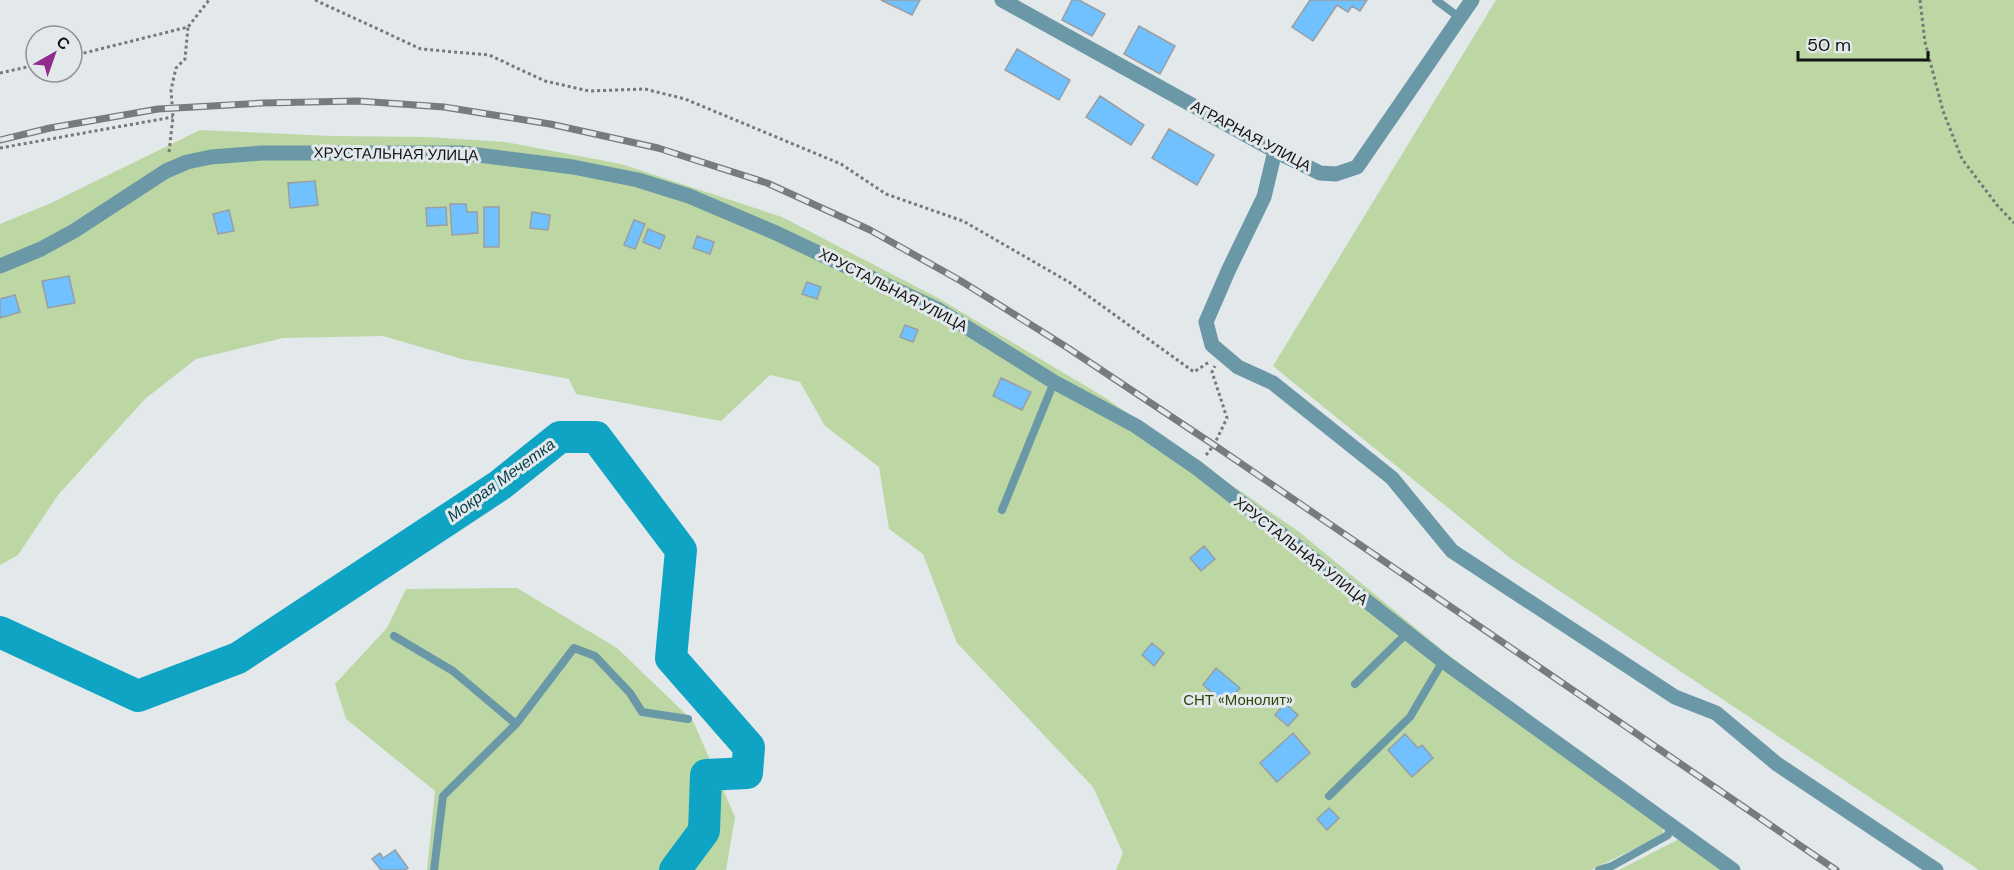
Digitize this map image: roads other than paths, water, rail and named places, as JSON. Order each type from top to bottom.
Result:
[{"type":"street","name":"АГРАРНАЯ УЛИЦА","points":[[1002,0],[1275,151],[1320,173],[1336,174],[1357,167],[1472,0]]},
{"type":"street","points":[[1275,151],[1264,197],[1206,322],[1212,345],[1238,367],[1273,382],[1392,477],[1452,551],[1675,697],[1716,713],[1776,764],[1936,870]]},
{"type":"street","name":"ХРУСТАЛЬНАЯ УЛИЦА","points":[[0,267],[74,231],[166,171],[187,162],[211,157],[262,153],[462,153],[573,167],[638,180],[689,196],[776,232],[939,310],[1054,382],[1136,426],[1197,468],[1406,634],[1733,870]]},
{"type":"lane","points":[[1436,0],[1460,18]]},
{"type":"lane","points":[[1002,510],[1054,382]]},
{"type":"lane","points":[[1355,684],[1406,634]]},
{"type":"lane","points":[[394,636],[453,671],[516,724]]},
{"type":"lane","points":[[434,870],[443,796],[516,724],[574,648],[595,656],[630,693],[642,712],[688,719]]},
{"type":"lane","points":[[1329,796],[1410,717],[1443,661]]},
{"type":"lane","points":[[1599,870],[1612,866],[1668,835],[1670,826]]},
{"type":"waterway","name":"Мокрая Мечетка","points":[[0,632],[138,696],[238,658],[500,485],[560,437],[596,437],[681,550],[671,658],[749,747],[747,773],[706,775],[704,831],[675,870]]},
{"type":"railway","points":[[0,140],[50,128],[158,109],[358,101],[444,107],[550,124],[658,148],[767,183],[870,230],[961,281],[1068,348],[1214,445],[1836,870]]},
{"type":"park label","name":"СНТ «Монолит»","points":[[1238,700]]}]
